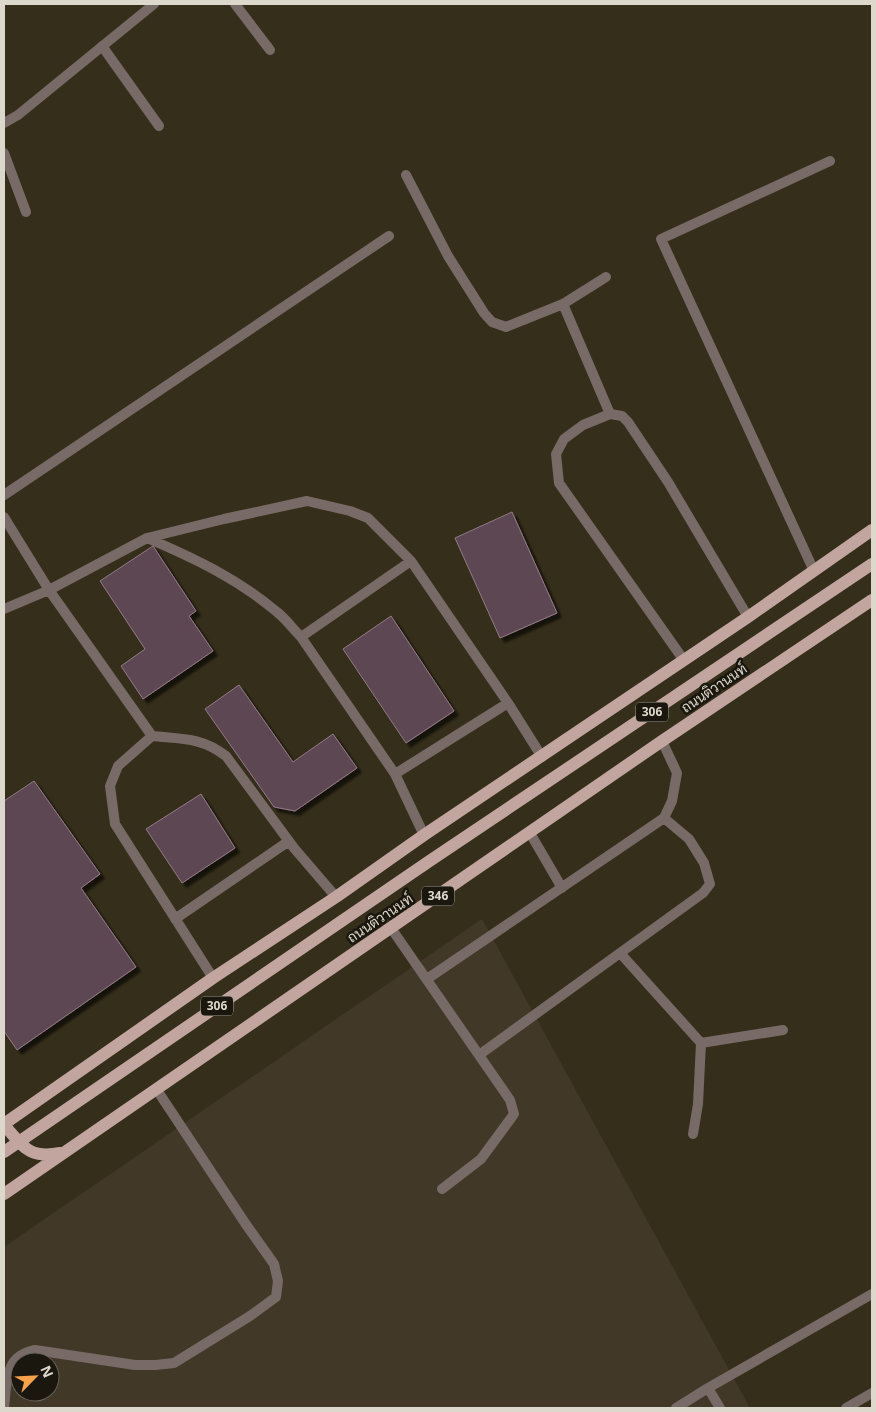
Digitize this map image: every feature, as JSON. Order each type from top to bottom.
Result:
[{"type":"main road","points":[[65,1152],[37,1155],[25,1148],[4,1124],[213,978],[336,897],[424,835],[748,617],[872,530]]},
{"type":"main road","name":"306","points":[[4,1152],[431,860],[872,564]]},
{"type":"main road","name":"ถนนติวานนท์","points":[[4,1194],[662,741],[872,600]]},
{"type":"street","points":[[4,123],[18,115],[154,4]]},
{"type":"street","points":[[235,4],[270,50]]},
{"type":"street","points":[[102,46],[158,126]]},
{"type":"street","points":[[4,153],[26,212]]},
{"type":"street","points":[[814,571],[660,238],[830,161]]},
{"type":"street","points":[[406,175],[448,256],[484,313],[492,322],[506,327],[563,304],[606,277]]},
{"type":"street","points":[[4,495],[389,236]]},
{"type":"street","points":[[563,304],[610,414]]},
{"type":"street","points":[[684,659],[559,483],[556,454],[564,439],[583,425],[610,414],[622,416],[628,422],[668,482],[748,617]]},
{"type":"street","points":[[4,609],[49,590],[147,538],[224,519],[307,502],[350,511],[368,518],[411,560],[508,703],[542,757]]},
{"type":"street","points":[[4,517],[49,590],[152,736]]},
{"type":"street","points":[[147,538],[190,557],[239,583],[279,613],[301,638],[395,774],[424,835]]},
{"type":"street","points":[[301,638],[411,560]]},
{"type":"street","points":[[395,774],[508,703]]},
{"type":"street","points":[[213,978],[115,824],[110,786],[118,766],[152,736],[196,740],[214,747],[226,756],[289,841],[336,897]]},
{"type":"street","points":[[427,979],[664,818],[672,801],[677,772],[662,741]]},
{"type":"street","points":[[479,1056],[703,893],[710,884],[704,864],[689,838],[664,818]]},
{"type":"street","points":[[530,833],[562,888]]},
{"type":"street","points":[[175,919],[289,841]]},
{"type":"street","points":[[391,928],[510,1100],[514,1114],[481,1159],[442,1189]]},
{"type":"street","points":[[620,953],[701,1043],[698,1104],[694,1134]]},
{"type":"street","points":[[701,1043],[783,1030]]},
{"type":"street","points":[[4,1408],[8,1369],[20,1355],[28,1351],[35,1350],[135,1365],[155,1366],[174,1363],[250,1316],[276,1296],[278,1281],[274,1264],[156,1090]]},
{"type":"street","points":[[676,1408],[872,1294]]},
{"type":"street","points":[[708,1388],[720,1408]]},
{"type":"street","points":[[846,1408],[872,1393]]},
{"type":"shaded area","points":[[482,919],[750,1408],[4,1408],[4,1247]]},
{"type":"building","points":[[512,512],[557,613],[500,638],[455,538]]},
{"type":"building","points":[[153,546],[196,611],[189,616],[213,651],[143,699],[121,666],[145,649],[100,581]]},
{"type":"building","points":[[391,616],[454,711],[406,743],[343,649]]},
{"type":"building","points":[[239,685],[293,762],[333,734],[357,768],[295,811],[274,807],[205,709]]},
{"type":"building","points":[[34,781],[100,874],[81,888],[136,967],[17,1050],[4,1031],[4,801]]},
{"type":"building","points":[[201,794],[235,848],[182,883],[146,829]]}]
